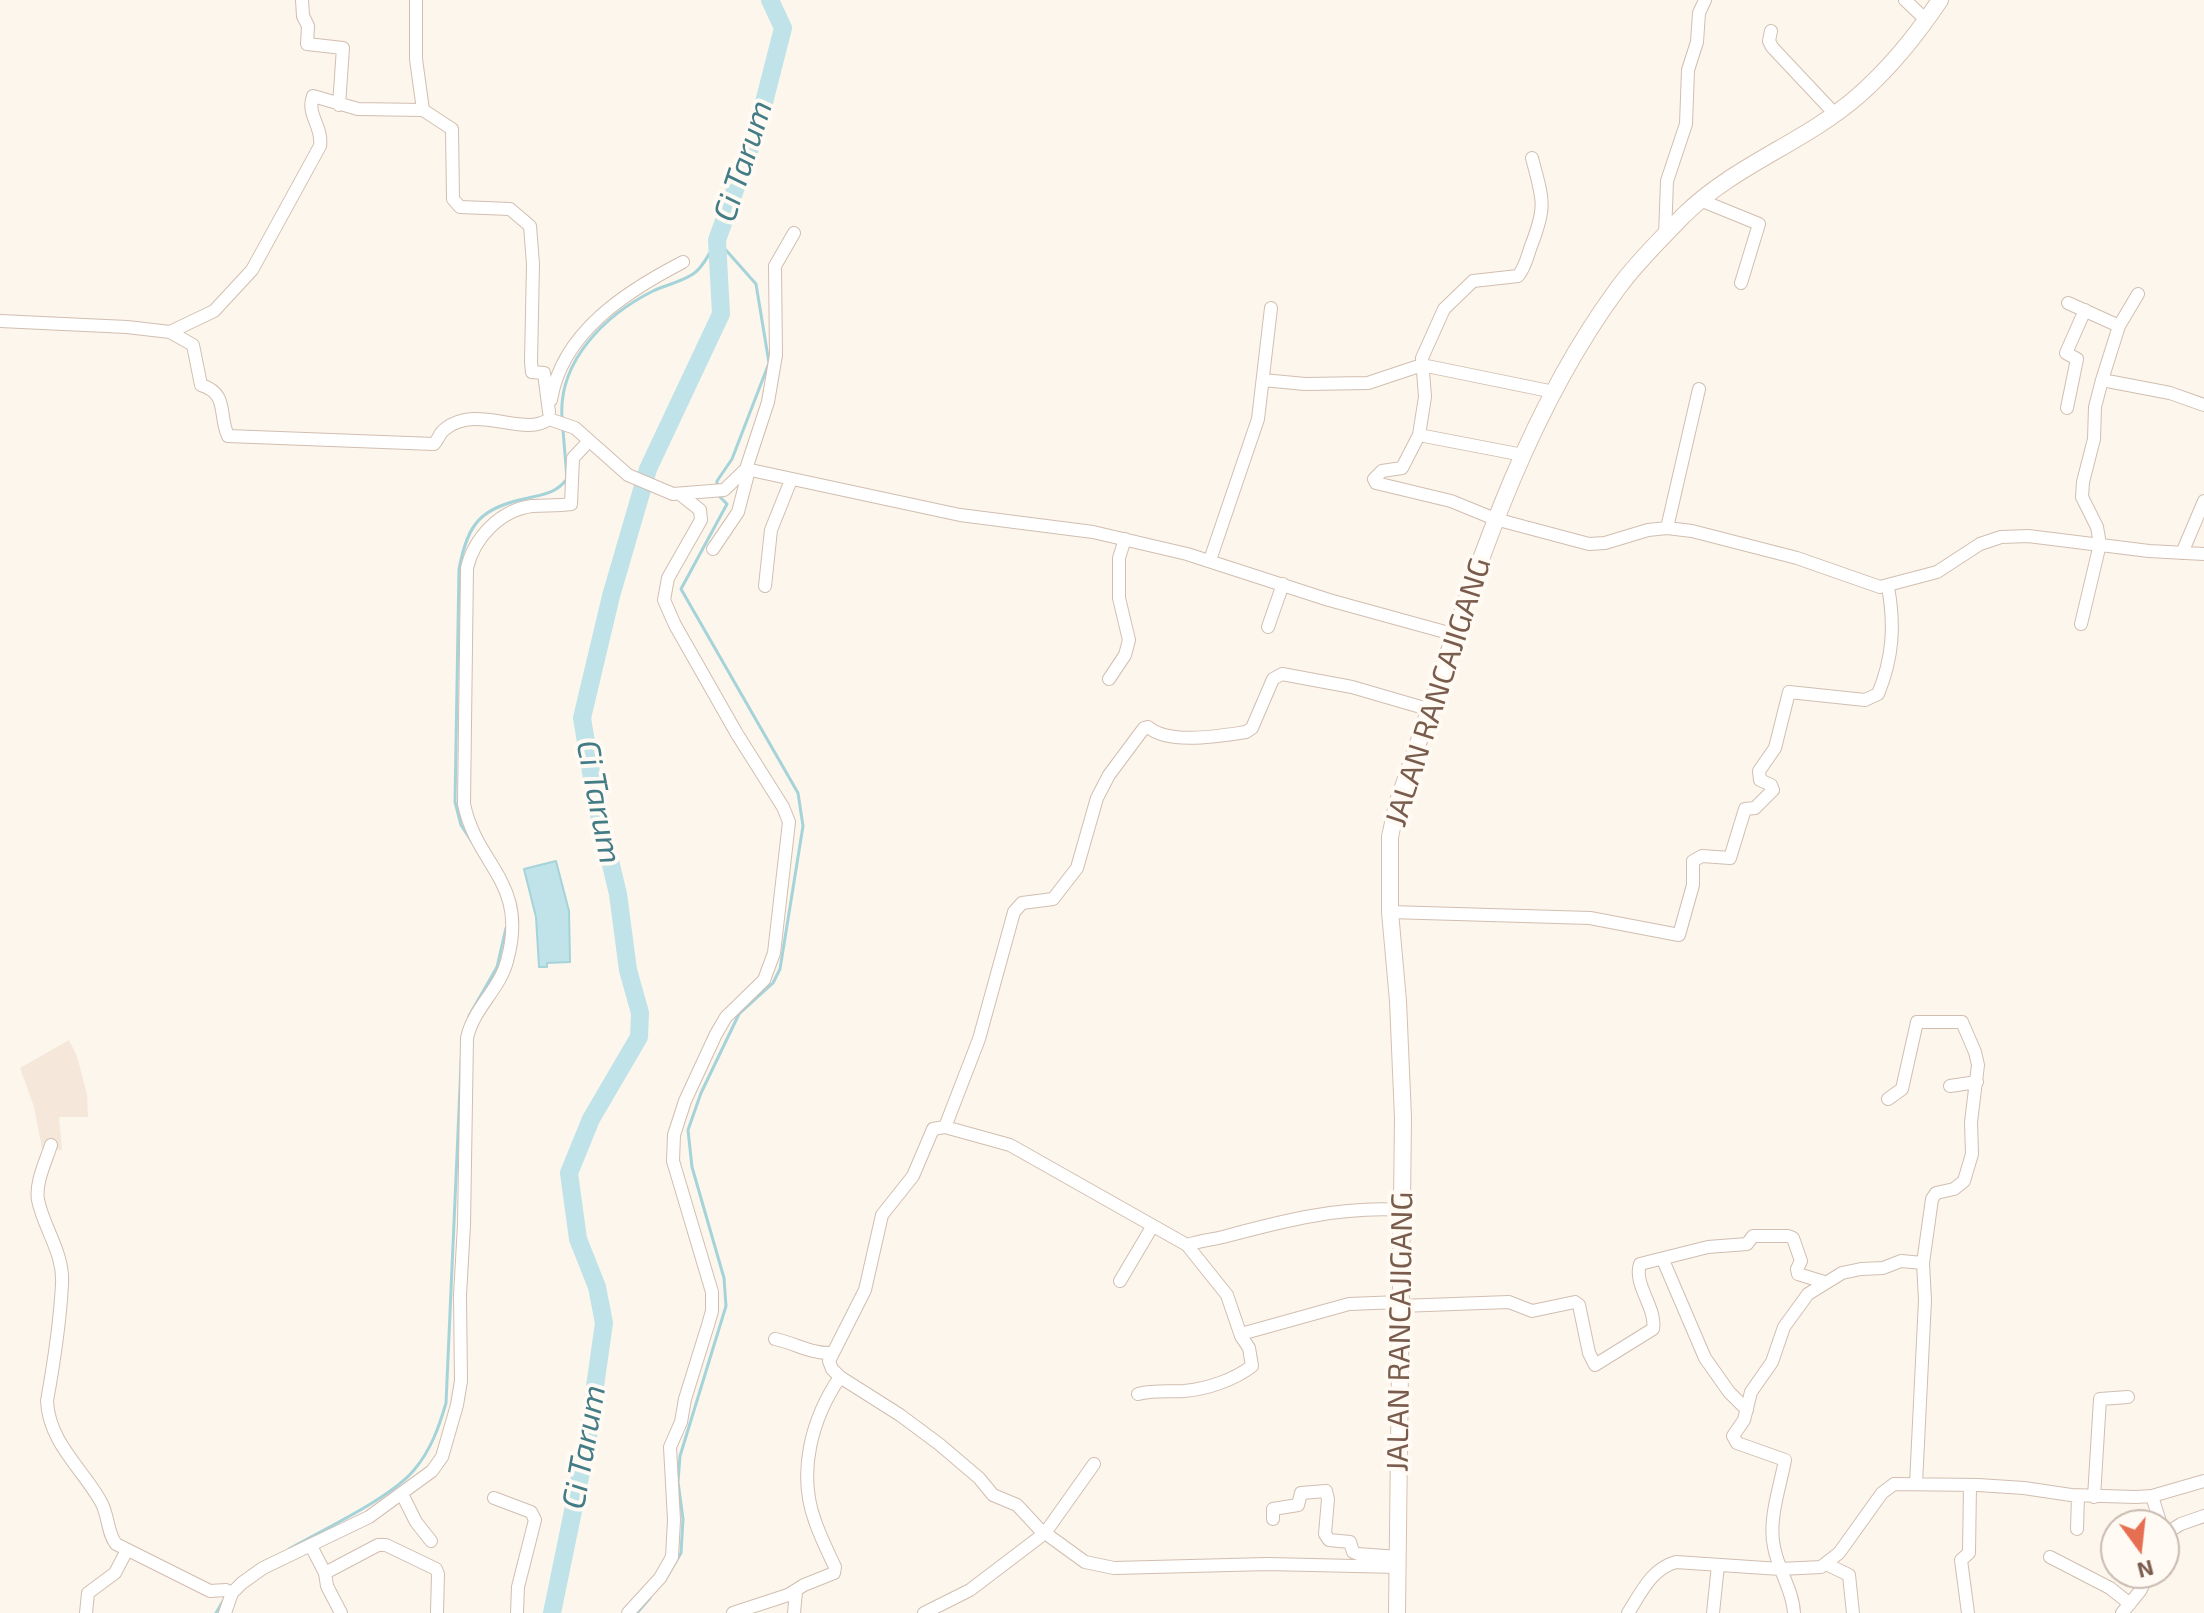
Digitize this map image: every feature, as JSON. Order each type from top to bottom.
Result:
[{"type":"main road","name":"JALAN RANCAJIGANG","points":[[1397,1613],[1402,1210],[1400,1039],[1390,912],[1392,823],[1495,519],[1554,392],[1601,311],[1620,284],[1665,235],[1720,183],[1834,113],[1887,71],[1940,0]]},
{"type":"street","points":[[302,0],[303,16],[308,26],[307,44],[343,48],[339,105]]},
{"type":"street","points":[[416,0],[416,59],[423,110]]},
{"type":"street","points":[[1665,235],[1667,181],[1686,124],[1688,70],[1697,42],[1699,13],[1705,0]]},
{"type":"street","points":[[1905,0],[1926,20]]},
{"type":"street","points":[[1771,31],[1769,41],[1772,47],[1834,113]]},
{"type":"street","points":[[170,332],[214,311],[252,270],[320,146],[320,131],[310,112],[311,99],[317,96],[358,109],[423,110],[452,129],[453,199],[456,204],[460,207],[510,209],[530,226],[533,264],[530,318],[532,372],[544,373],[550,418]]},
{"type":"street","points":[[1532,158],[1543,209],[1539,229],[1521,274],[1471,283],[1444,309],[1425,349],[1422,365],[1426,387],[1419,435],[1402,468],[1380,472],[1374,480],[1376,483],[1451,501],[1495,519],[1595,545],[1648,530],[1667,528],[1692,531],[1788,555],[1875,586],[1891,586],[1948,567],[1994,538],[2019,536],[2204,554]]},
{"type":"street","points":[[1700,200],[1760,225],[1741,283]]},
{"type":"street","points":[[713,549],[738,512],[768,402],[776,355],[773,274],[779,255],[794,233]]},
{"type":"street","points":[[550,418],[552,393],[577,342],[599,317],[643,283],[683,262]]},
{"type":"street","points":[[2081,624],[2100,544],[2097,527],[2082,497],[2094,439],[2095,407],[2122,317],[2138,294]]},
{"type":"street","points":[[2068,303],[2119,326]]},
{"type":"street","points":[[1210,560],[1258,419],[1271,308]]},
{"type":"street","points":[[2067,408],[2077,359],[2066,353],[2085,310]]},
{"type":"street","points":[[0,321],[170,332],[192,344],[198,379],[201,385],[217,394],[228,436],[434,444],[445,428],[464,421],[496,419],[536,427],[550,418]]},
{"type":"street","points":[[1263,380],[1305,384],[1368,383],[1422,365],[1554,392]]},
{"type":"street","points":[[2102,380],[2170,393],[2204,405]]},
{"type":"street","points":[[1667,528],[1699,389]]},
{"type":"street","points":[[550,418],[573,427],[628,475],[664,491],[680,494],[724,490],[748,470]]},
{"type":"street","points":[[1419,435],[1523,455]]},
{"type":"street","points":[[51,1145],[38,1190],[39,1202],[57,1247],[62,1284],[60,1328],[47,1401],[48,1413],[62,1447],[103,1505],[113,1541],[210,1591],[230,1592],[263,1568],[369,1517],[432,1471],[442,1457],[459,1398],[467,1038],[507,964],[512,919],[507,890],[469,824],[464,804],[467,568],[479,539],[499,520],[526,507],[566,505],[574,456],[589,441]]},
{"type":"street","points":[[748,470],[960,515],[1043,524],[1125,539],[1210,560],[1343,604],[1456,635]]},
{"type":"street","points":[[765,586],[771,530],[791,480]]},
{"type":"street","points":[[628,1613],[660,1578],[672,1557],[674,1520],[670,1447],[681,1422],[712,1311],[712,1292],[673,1161],[674,1135],[685,1101],[716,1034],[726,1017],[764,980],[774,953],[789,822],[675,625],[664,600],[668,578],[701,520],[700,510],[680,494]]},
{"type":"street","points":[[2182,553],[2204,501]]},
{"type":"street","points":[[1109,679],[1125,655],[1129,640],[1119,598],[1119,558],[1125,539]]},
{"type":"street","points":[[1268,627],[1283,584]]},
{"type":"street","points":[[1390,912],[1590,918],[1679,935],[1691,895],[1694,859],[1702,856],[1730,858],[1745,809],[1755,808],[1773,790],[1771,785],[1760,780],[1759,771],[1776,746],[1790,691],[1865,700],[1878,694],[1893,639],[1891,586]]},
{"type":"street","points":[[945,1127],[979,1039],[1014,912],[1022,903],[1053,899],[1077,868],[1097,798],[1120,758],[1144,728],[1148,727],[1160,735],[1187,738],[1246,732],[1252,728],[1273,679],[1282,674],[1352,687],[1431,710]]},
{"type":"street","points":[[1888,1099],[1901,1091],[1919,1021],[1962,1022],[1977,1059],[1971,1122],[1972,1154],[1967,1177],[1957,1187],[1933,1195],[1923,1263],[1925,1300],[1916,1484]]},
{"type":"street","points":[[1950,1086],[1977,1082]]},
{"type":"street","points":[[1138,1394],[1204,1387],[1246,1370],[1253,1362],[1227,1295],[1187,1245],[1010,1145],[945,1127],[933,1129],[913,1176],[882,1215],[865,1290],[829,1363],[840,1377],[939,1444],[979,1478],[993,1495],[1017,1505],[1044,1534],[1085,1562],[1114,1568],[1398,1562]]},
{"type":"street","points":[[1187,1245],[1321,1214],[1402,1210]]},
{"type":"street","points":[[1120,1281],[1152,1227]]},
{"type":"street","points":[[1241,1334],[1349,1304],[1509,1302],[1532,1311],[1577,1302],[1592,1363],[1596,1365],[1653,1329],[1653,1318],[1638,1268],[1644,1263],[1708,1247],[1747,1244],[1753,1236],[1788,1236],[1793,1238],[1800,1257],[1798,1274],[1824,1282]]},
{"type":"street","points":[[1663,1260],[1705,1358],[1729,1392],[1747,1410]]},
{"type":"street","points":[[1794,1613],[1773,1540],[1785,1460],[1734,1441],[1733,1436],[1744,1420],[1749,1396],[1772,1362],[1788,1320],[1808,1294],[1842,1273],[1883,1268],[1901,1261],[1923,1263]]},
{"type":"street","points":[[775,1339],[812,1352],[832,1353]]},
{"type":"street","points":[[733,1613],[796,1592],[804,1585],[835,1572],[814,1520],[807,1477],[813,1429],[840,1377]]},
{"type":"street","points":[[2094,1497],[2100,1399],[2128,1397]]},
{"type":"street","points":[[924,1613],[970,1590],[1044,1534],[1094,1464]]},
{"type":"street","points":[[1628,1613],[1645,1585],[1672,1563],[1780,1569],[1812,1569],[1826,1564],[1839,1553],[1894,1484],[2024,1488],[2094,1497],[2152,1496],[2204,1481]]},
{"type":"street","points":[[1968,1613],[1961,1560],[1969,1553],[1970,1485]]},
{"type":"street","points":[[1273,1519],[1274,1508],[1297,1506],[1301,1493],[1322,1490],[1328,1494],[1325,1534],[1329,1540],[1350,1542],[1353,1552],[1358,1554],[1398,1562]]},
{"type":"street","points":[[402,1494],[416,1522],[431,1541]]},
{"type":"street","points":[[2077,1529],[2078,1496]]},
{"type":"street","points":[[2152,1496],[2156,1509]]},
{"type":"street","points":[[494,1498],[531,1512],[535,1520],[518,1587],[517,1613]]},
{"type":"street","points":[[2180,1525],[2204,1516]]},
{"type":"street","points":[[325,1573],[368,1548],[386,1545],[436,1569],[437,1613]]},
{"type":"street","points":[[311,1546],[341,1613]]},
{"type":"street","points":[[86,1613],[88,1593],[115,1573],[127,1550]]},
{"type":"street","points":[[2050,1557],[2110,1588],[2126,1609],[2143,1589]]},
{"type":"street","points":[[1826,1564],[1849,1575],[1853,1613]]},
{"type":"street","points":[[1713,1613],[1718,1565]]},
{"type":"street","points":[[225,1613],[230,1592]]},
{"type":"street","points":[[794,1613],[796,1592]]},
{"type":"shaded area","points":[[69,1040],[77,1056],[87,1094],[88,1117],[59,1117],[62,1150],[42,1149],[34,1107],[20,1068]]},
{"type":"water","points":[[556,861],[569,911],[570,962],[547,963],[547,967],[539,967],[536,917],[524,869]]},
{"type":"waterway","name":"Ci Tarum","points":[[552,1613],[587,1443],[604,1323],[597,1287],[578,1239],[569,1173],[591,1119],[639,1037],[640,1013],[628,970],[618,894],[596,802],[582,718],[611,596],[648,469],[721,314],[717,240],[758,126],[783,28],[770,0]]},
{"type":"waterway","points":[[562,418],[568,377],[588,342],[635,301],[697,271],[717,240],[756,284],[769,363],[732,459],[717,485]]},
{"type":"waterway","points":[[472,842],[461,825],[455,802],[459,569],[472,529],[488,512],[550,492],[567,479],[563,430]]},
{"type":"waterway","points":[[665,1580],[681,1553],[680,1456],[726,1306],[724,1278],[692,1167],[688,1130],[701,1093],[739,1014],[773,983],[780,969],[803,826],[798,793],[681,589],[727,504],[719,496]]},
{"type":"waterway","points":[[469,1016],[497,967],[506,928]]},
{"type":"waterway","points":[[289,1549],[374,1502],[403,1481],[425,1454],[440,1421],[446,1403],[462,1042]]},
{"type":"waterway","points":[[216,1613],[226,1596]]},
{"type":"waterway","points":[[637,1613],[650,1598]]}]
